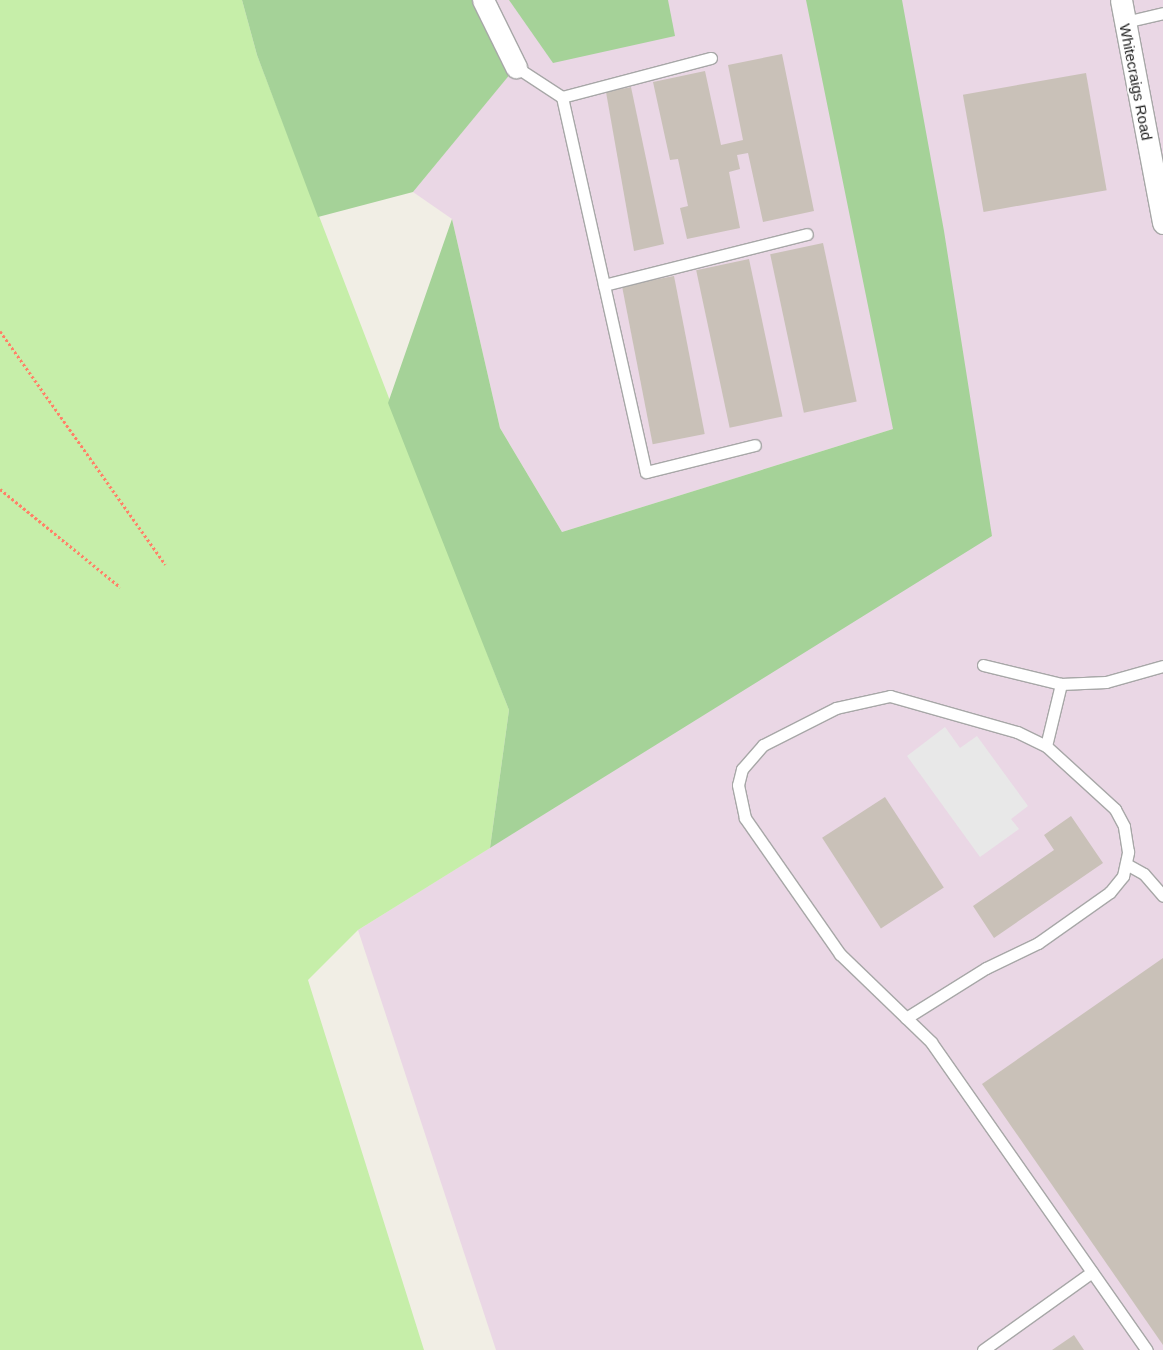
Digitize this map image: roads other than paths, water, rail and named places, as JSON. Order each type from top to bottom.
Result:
[{"type":"street","points":[[484,0],[516,67]]},
{"type":"street","name":"Whitecraigs Road","points":[[1121,0],[1163,223]]},
{"type":"lane","points":[[1125,22],[1163,13]]},
{"type":"lane","points":[[562,96],[711,58]]},
{"type":"lane","points":[[516,67],[562,96],[646,472],[755,445]]},
{"type":"lane","points":[[604,285],[808,234]]},
{"type":"lane","points":[[983,665],[1061,684],[1106,682],[1163,666]]},
{"type":"lane","points":[[1046,746],[1061,684]]},
{"type":"lane","points":[[906,1018],[986,968],[1038,943],[1110,892],[1128,865],[1127,839],[1115,809],[1046,746],[1017,732],[890,696],[864,700],[807,720],[764,745],[742,769],[740,802],[755,836],[840,954],[906,1018],[931,1042],[1147,1350]]},
{"type":"lane","points":[[1128,865],[1144,874],[1163,896]]},
{"type":"lane","points":[[983,1350],[1092,1272]]}]
